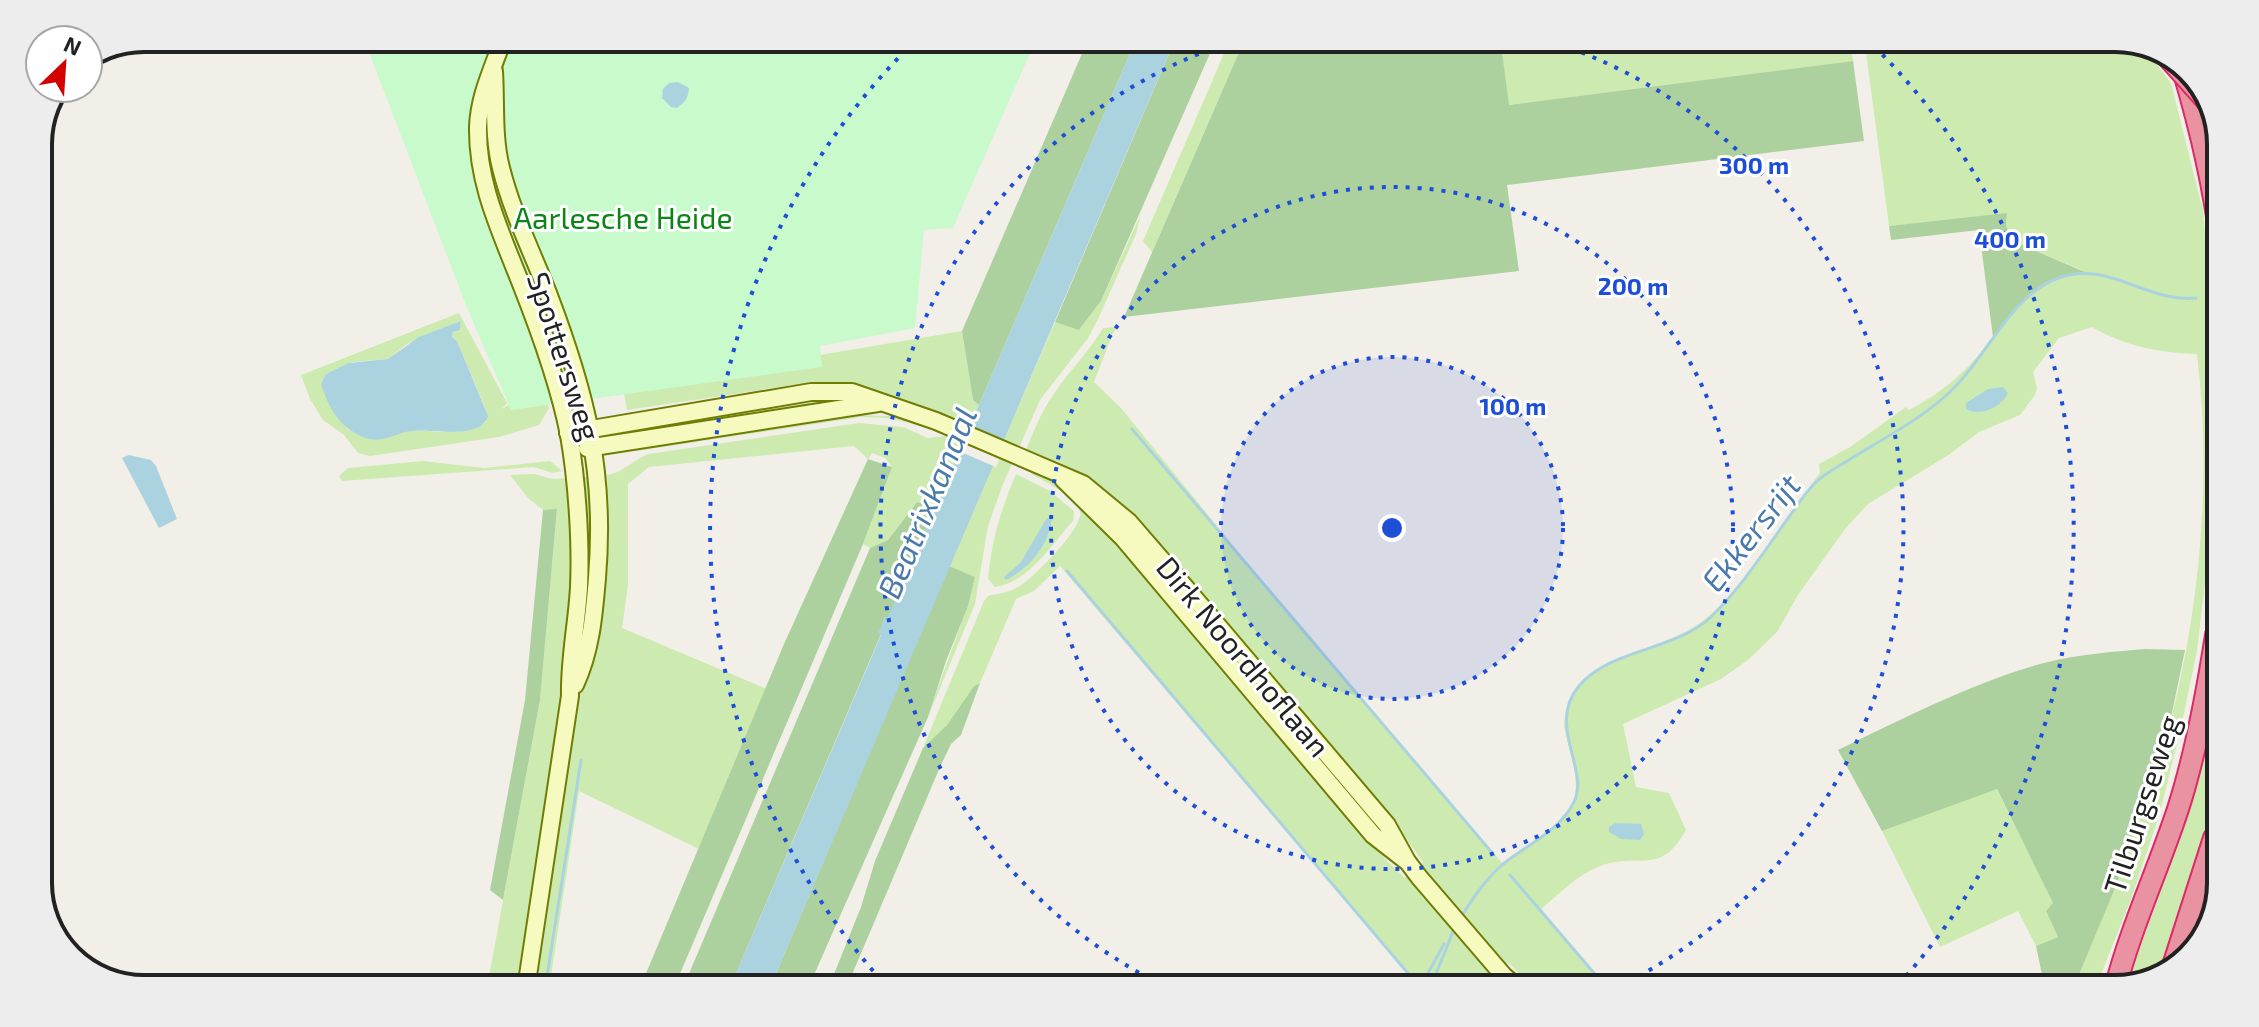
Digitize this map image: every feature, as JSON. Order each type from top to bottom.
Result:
[{"type":"highway","points":[[2189,90],[2207,156]]},
{"type":"highway","name":"Tilburgseweg","points":[[2119,975],[2127,942],[2178,809],[2198,737],[2207,686]]},
{"type":"highway","points":[[2178,950],[2207,860]]},
{"type":"highway","points":[[2114,975],[2127,942]]},
{"type":"main road","name":"Spottersweg","points":[[498,52],[481,102],[478,125],[480,165],[485,192],[539,333],[570,441],[578,537],[579,588],[569,674],[570,696],[528,975]]},
{"type":"main road","name":"Spottersweg","points":[[493,66],[495,131],[500,166],[512,206],[577,375],[595,447],[600,542],[593,617],[579,677],[570,696]]},
{"type":"main road","name":"Dirk Noordhoflaan","points":[[570,441],[591,429],[820,391],[852,392],[936,421],[1059,475],[1123,538],[1373,835],[1407,861],[1503,975]]},
{"type":"main road","name":"Dirk Noordhoflaan","points":[[570,441],[595,447],[878,403]]},
{"type":"green space","name":"Aarlesche Heide","points":[[369,52],[1031,52],[953,228],[924,230],[915,328],[820,346],[822,367],[511,410],[467,308]]},
{"type":"green space","points":[[1083,52],[1131,52],[979,405],[973,400],[962,331]]},
{"type":"green space","points":[[1170,52],[1211,52],[1101,301],[1079,330],[1055,322]]},
{"type":"green space","points":[[1225,52],[1239,52],[1152,252],[1143,241]]},
{"type":"green space","points":[[1239,52],[1502,52],[1509,105],[1853,61],[1864,141],[1507,185],[1519,271],[1124,317]]},
{"type":"green space","points":[[1502,52],[1852,52],[1853,61],[1508,105]]},
{"type":"green space","points":[[1866,52],[2115,52],[2154,61],[2171,83],[2203,211],[2207,255],[2207,565],[2197,651],[2159,816],[2101,975],[2079,975],[2149,794],[2169,727],[2189,636],[2200,542],[2203,447],[2197,354],[2143,347],[2092,327],[2059,338],[2033,372],[2037,388],[2035,395],[2020,415],[1979,432],[1950,454],[1868,504],[1845,529],[1798,595],[1777,632],[1748,660],[1721,679],[1623,724],[1636,787],[1669,793],[1686,830],[1676,845],[1657,859],[1624,861],[1598,867],[1575,880],[1541,909],[1597,975],[1520,975],[1509,963],[1498,959],[1488,967],[1492,975],[1409,975],[1060,566],[1034,591],[1016,599],[980,683],[974,686],[947,725],[923,748],[984,601],[988,596],[1007,592],[1025,582],[1056,552],[1079,519],[1078,506],[1059,490],[1031,474],[1033,470],[1091,510],[1382,848],[1384,858],[1405,878],[1407,876],[1417,882],[1425,875],[1421,865],[1423,862],[1408,841],[1398,836],[1143,532],[1025,452],[1041,415],[1059,386],[1103,328],[1118,327],[1094,382],[1121,408],[1256,574],[1502,863],[1556,824],[1572,805],[1576,787],[1564,726],[1569,703],[1580,685],[1595,671],[1678,635],[1713,612],[1762,555],[1820,473],[1819,464],[1850,447],[1906,407],[1909,410],[1954,380],[1977,357],[2010,314],[2034,291],[2048,281],[2084,271],[2015,242],[2006,226],[2007,214],[1889,226]]},
{"type":"green space","points":[[2007,213],[2006,226],[2015,242],[2085,272],[2069,274],[2043,285],[2022,303],[1993,337],[1979,230],[1891,240],[1889,226]]},
{"type":"green space","points":[[1141,214],[1136,234],[1099,317],[1088,338],[1040,400],[1003,484],[988,526],[975,604],[928,717],[975,578],[949,566],[1055,322],[1080,329],[1101,301]]},
{"type":"green space","points":[[459,313],[507,403],[502,409],[542,385],[549,408],[539,425],[499,437],[370,456],[358,453],[344,435],[323,420],[310,399],[301,375]],"holes":[[[461,321],[460,330],[453,332],[452,337],[457,341],[486,410],[486,422],[473,429],[442,432],[414,430],[373,440],[347,429],[327,374],[353,362],[388,359],[407,344]]]},
{"type":"green space","points":[[962,331],[973,400],[979,405],[935,508],[917,502],[888,540],[870,548],[863,544],[892,467],[885,458],[872,453],[868,459],[854,446],[649,467],[628,484],[628,585],[622,628],[767,689],[699,849],[579,791],[551,975],[534,975],[577,701],[600,622],[609,518],[607,475],[649,454],[859,423],[903,427],[928,438],[947,436],[940,414],[910,402],[824,383],[627,410],[624,394],[743,368]]},
{"type":"green space","points":[[831,397],[854,399],[630,434],[629,429],[771,409]]},
{"type":"green space","points":[[854,415],[891,416],[921,426],[887,418],[862,417],[636,451],[632,446]]},
{"type":"green space","points":[[868,459],[892,467],[863,544],[679,975],[645,975],[784,644]]},
{"type":"green space","points":[[423,461],[484,468],[550,461],[562,471],[552,473],[534,467],[342,481],[339,476],[348,468]]},
{"type":"green space","points":[[1016,474],[1050,491],[1074,511],[1073,521],[1029,570],[1007,584],[995,587],[988,579],[992,551],[1001,513]]},
{"type":"green space","points":[[510,475],[566,478],[573,529],[572,608],[554,760],[521,975],[489,975],[540,700],[557,510],[543,510],[528,498]]},
{"type":"green space","points":[[578,477],[587,477],[590,551],[587,601],[576,674]]},
{"type":"green space","points":[[917,502],[935,508],[888,618],[885,617],[881,634],[735,975],[688,975],[870,548],[888,540]]},
{"type":"green space","points":[[557,509],[540,700],[503,900],[490,890],[525,700],[543,510]]},
{"type":"green space","points":[[949,566],[975,577],[968,606],[928,717],[814,975],[775,975]]},
{"type":"green space","points":[[2145,649],[2185,650],[2169,727],[2146,800],[2115,888],[2079,975],[2042,975],[2036,946],[2058,937],[2046,911],[2053,903],[1997,789],[1882,831],[1838,750],[1942,701],[2022,669],[2096,654]]},
{"type":"green space","points":[[980,683],[961,735],[951,744],[940,767],[852,975],[834,975],[861,907],[875,861],[923,748],[947,725],[974,686]]},
{"type":"green space","points":[[2207,749],[2207,837],[2168,957],[2131,973],[2189,814]]},
{"type":"green space","points":[[1996,788],[2054,903],[2046,911],[2058,937],[2036,946],[2018,911],[1940,947],[1882,831]]},
{"type":"green space","points":[[2206,889],[2205,901],[2196,925]]},
{"type":"water","points":[[1131,52],[1170,52],[775,975],[735,975],[881,635],[878,633],[885,617],[888,617]]},
{"type":"water","points":[[678,82],[689,88],[686,100],[677,108],[671,107],[662,98],[663,89],[669,83]]},
{"type":"water","points":[[461,321],[460,330],[453,332],[452,337],[457,341],[488,416],[483,424],[465,431],[412,431],[376,440],[355,433],[336,416],[321,384],[326,374],[349,363],[388,359],[419,337]]},
{"type":"water","points":[[2003,387],[2008,393],[1996,406],[1978,412],[1966,409],[1966,403],[1988,389]]},
{"type":"water","points":[[129,455],[151,460],[156,466],[177,519],[159,528],[122,458]]},
{"type":"water","points":[[1052,516],[1038,554],[1006,580],[1004,577],[1021,562],[1046,519]]},
{"type":"water","points":[[1616,823],[1641,824],[1644,834],[1640,840],[1621,839],[1609,832],[1609,827]]},
{"type":"pier","points":[[966,425],[1006,442],[996,467],[956,450]]},
{"type":"waterway","name":"Ekkersrijt","points":[[1461,917],[1496,871],[1551,829],[1574,802],[1577,775],[1567,731],[1567,716],[1570,701],[1579,686],[1607,664],[1679,637],[1711,617],[1743,581],[1815,483],[1943,398],[1967,374],[2002,325],[2028,296],[2061,277],[2096,274],[2161,295],[2196,298]]},
{"type":"waterway","points":[[1132,429],[1494,855]]},
{"type":"waterway","points":[[1067,571],[1409,975]]},
{"type":"waterway","points":[[547,975],[581,760]]},
{"type":"waterway","points":[[1510,875],[1596,975]]},
{"type":"waterway","name":"Ekkersrijt","points":[[1435,975],[1455,927]]},
{"type":"waterway","name":"Ekkersrijt","points":[[1427,975],[1444,944]]},
{"type":"water label","name":"Beatrixkanaal","points":[[926,502]]}]
